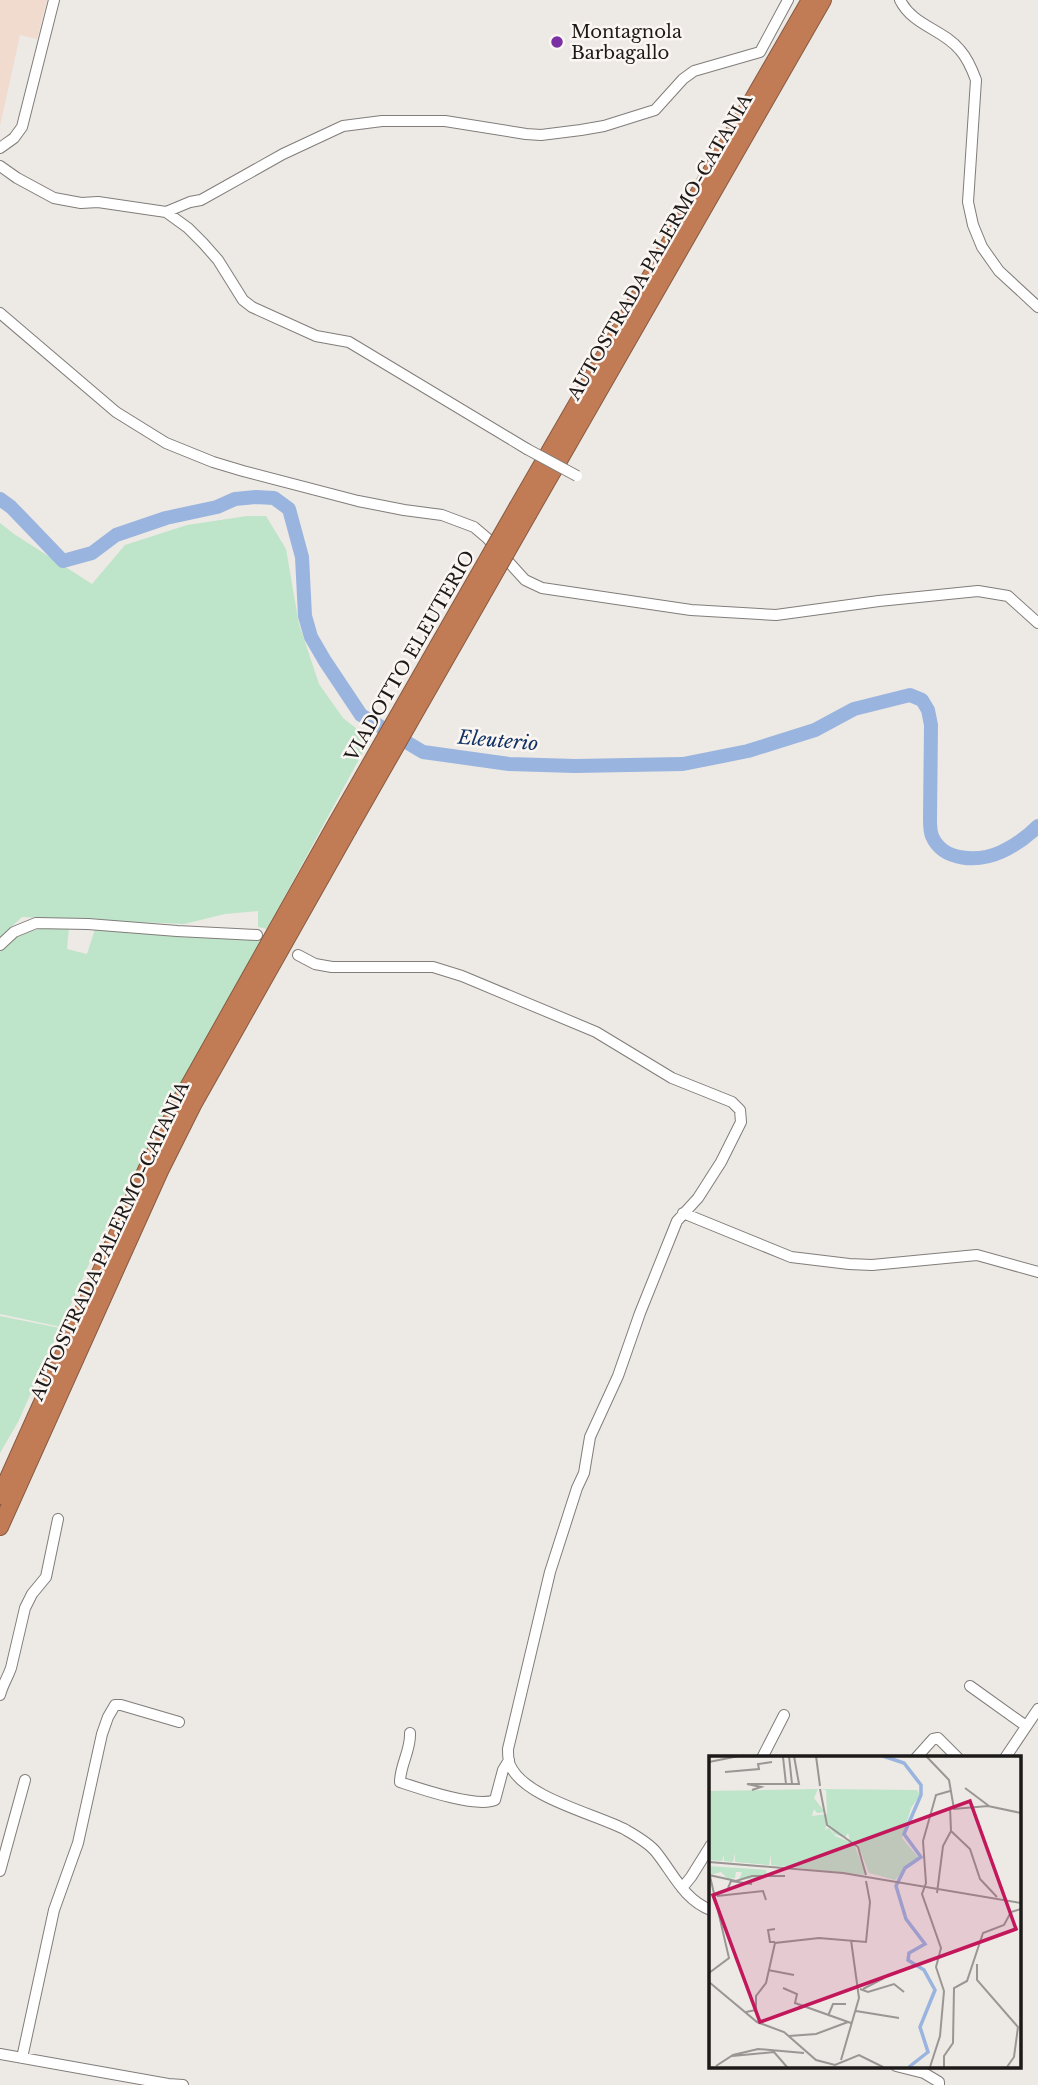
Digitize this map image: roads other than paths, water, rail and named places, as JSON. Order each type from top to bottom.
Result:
[{"type":"highway","name":"AUTOSTRADA PALERMO-CATANIA","points":[[523,510],[810,0]]},
{"type":"highway","name":"AUTOSTRADA PALERMO-CATANIA","points":[[523,510],[823,0]]},
{"type":"highway","name":"VIADOTTO ELEUTERIO","points":[[342,827],[523,510]]},
{"type":"highway","name":"AUTOSTRADA PALERMO-CATANIA","points":[[0,1496],[182,1098],[342,827]]},
{"type":"highway","name":"AUTOSTRADA PALERMO-CATANIA","points":[[0,1527],[160,1171],[342,827]]},
{"type":"street","points":[[0,148],[14,138],[22,127],[54,0]]},
{"type":"street","points":[[166,212],[201,200],[283,154],[343,126],[382,121],[445,121],[541,135],[604,126],[655,110],[683,79],[694,71],[760,52],[788,0]]},
{"type":"street","points":[[900,0],[905,9],[922,24],[959,48],[970,63],[976,79],[968,202],[973,226],[982,247],[999,271],[1038,307]]},
{"type":"street","points":[[0,166],[54,198],[166,212],[203,243],[218,260],[243,300],[253,307],[316,336],[349,342],[577,476]]},
{"type":"street","points":[[0,313],[116,412],[166,443],[243,471],[358,501],[442,515],[474,527],[525,580],[542,588],[691,610],[776,615],[978,591],[1008,596],[1038,623]]},
{"type":"street","points":[[0,945],[14,932],[36,923],[257,934]]},
{"type":"street","points":[[298,955],[315,964],[332,967],[433,967],[450,972],[587,1028],[672,1078],[732,1102],[740,1110],[741,1122],[708,1182],[698,1198],[677,1221],[618,1376],[590,1437],[584,1473],[550,1572],[508,1749],[509,1764],[528,1785],[561,1803],[636,1836],[655,1850],[682,1888],[701,1906],[709,1909]]},
{"type":"street","points":[[683,1213],[791,1257],[872,1265],[977,1255],[1038,1272]]},
{"type":"street","points":[[0,1695],[3,1683],[8,1677],[25,1608],[46,1577],[58,1519]]},
{"type":"street","points":[[970,1686],[1026,1726]]},
{"type":"street","points":[[22,2057],[54,1910],[78,1843],[108,1717],[115,1705],[121,1705],[183,1723]]},
{"type":"street","points":[[1006,1756],[1038,1709]]},
{"type":"street","points":[[763,1756],[784,1715]]},
{"type":"street","points":[[410,1732],[411,1739],[400,1782],[432,1792],[475,1801],[495,1800],[503,1770],[509,1760]]},
{"type":"street","points":[[918,1756],[933,1739],[938,1738],[956,1756]]},
{"type":"street","points":[[0,1871],[25,1780]]},
{"type":"street","points":[[682,1888],[709,1848]]},
{"type":"street","points":[[0,2054],[183,2085]]},
{"type":"street","points":[[904,2068],[924,2073],[939,2082],[939,2085]]},
{"type":"waterway","name":"Eleuterio","points":[[0,499],[63,561],[92,553],[116,535],[166,518],[217,507],[235,499],[274,498],[289,509],[302,557],[305,616],[311,637],[325,661],[361,715],[423,752],[509,764],[683,764],[748,751],[815,730],[854,709],[910,695],[922,700],[928,710],[931,725],[930,825],[937,845],[962,858],[982,857],[1011,847],[1038,826]]},
{"type":"place","name":"Montagnola Barbagallo","points":[[557,42]]}]
